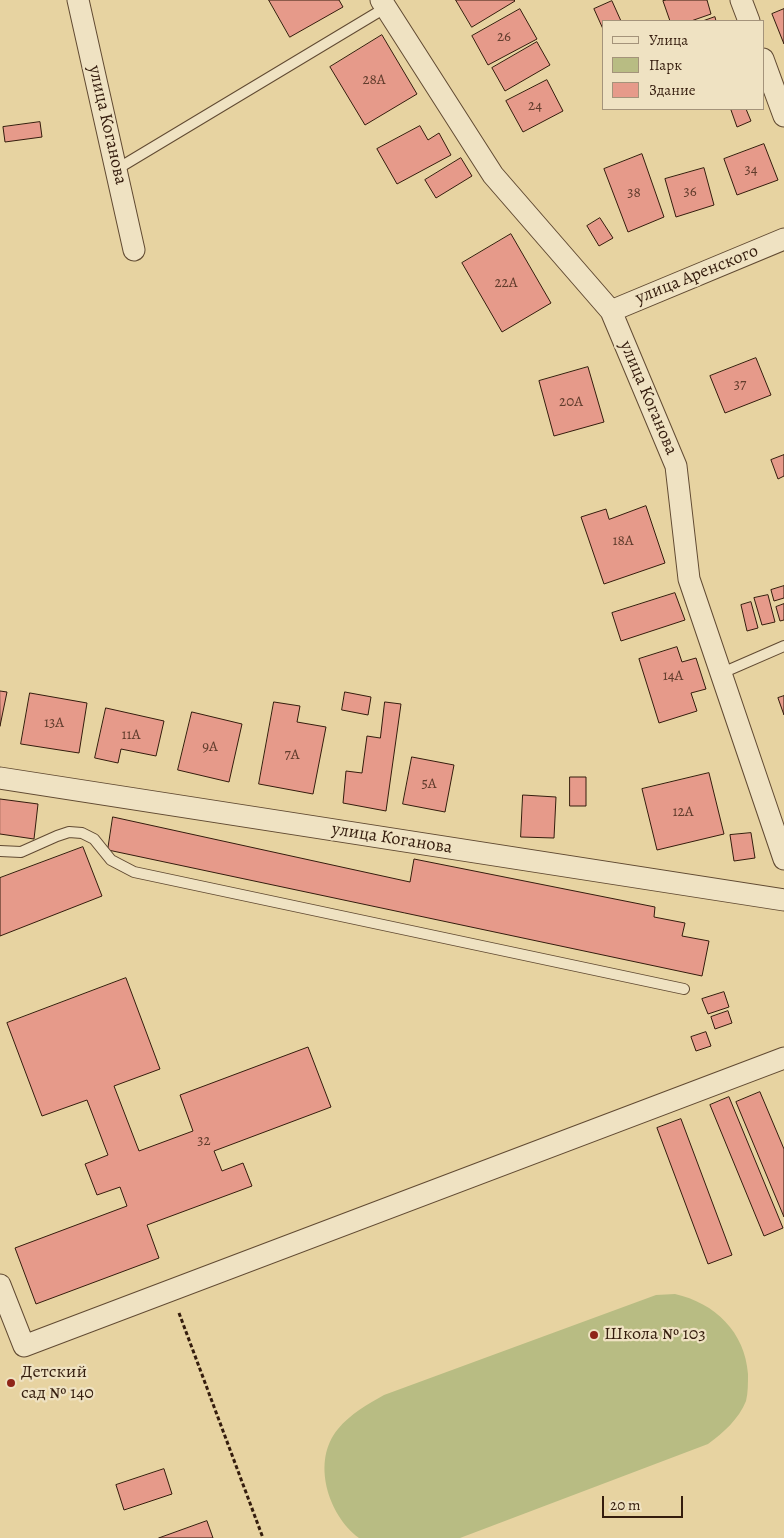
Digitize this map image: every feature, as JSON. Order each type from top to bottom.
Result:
[{"type":"street","name":"улица Коганова","points":[[78,0],[134,250]]},
{"type":"street","points":[[741,0],[749,20]]},
{"type":"street","name":"улица Коганова","points":[[383,4],[493,175],[611,311],[676,466],[689,579],[784,859]]},
{"type":"street","points":[[764,62],[784,116]]},
{"type":"street","name":"улица Аренского","points":[[611,311],[784,239]]},
{"type":"street","name":"улица Коганова","points":[[0,778],[784,900]]},
{"type":"street","points":[[0,1285],[24,1346],[784,1058]]},
{"type":"lane","points":[[117,169],[383,4]]},
{"type":"lane","points":[[722,673],[784,646]]},
{"type":"lane","points":[[0,851],[21,852],[56,836],[69,832],[82,833],[94,839],[111,860],[134,872],[684,989]]},
{"type":"path","points":[[171,1291],[263,1538]]},
{"type":"green space","points":[[675,1294],[703,1304],[715,1312],[734,1333],[746,1359],[748,1391],[743,1408],[730,1425],[708,1444],[460,1538],[359,1538],[339,1516],[327,1487],[326,1456],[330,1442],[338,1429],[359,1410],[384,1395],[656,1295]]},
{"type":"building","points":[[269,0],[339,0],[343,7],[290,37]]},
{"type":"building","points":[[456,0],[514,0],[515,1],[472,27]]},
{"type":"building","points":[[707,0],[711,14],[694,20],[670,20],[663,1]]},
{"type":"building","points":[[612,1],[621,20],[602,20],[602,27],[594,9]]},
{"type":"building","points":[[520,9],[537,39],[488,65],[472,36]]},
{"type":"building","points":[[784,9],[784,44],[772,14]]},
{"type":"building","points":[[382,35],[417,94],[365,125],[330,67]]},
{"type":"building","points":[[537,42],[550,65],[505,91],[492,68]]},
{"type":"building","points":[[547,80],[563,111],[523,132],[506,101]]},
{"type":"building","points":[[731,110],[746,110],[751,121],[737,127]]},
{"type":"building","points":[[40,122],[42,137],[5,142],[3,127]]},
{"type":"building","points":[[420,126],[428,140],[439,133],[451,155],[397,184],[377,149]]},
{"type":"building","points":[[764,144],[778,180],[737,195],[724,159]]},
{"type":"building","points":[[642,154],[664,217],[628,232],[604,169]]},
{"type":"building","points":[[461,158],[472,176],[436,198],[425,180]]},
{"type":"building","points":[[704,168],[714,205],[676,217],[665,179]]},
{"type":"building","points":[[600,218],[613,238],[599,246],[587,226]]},
{"type":"building","points":[[511,234],[551,303],[502,332],[462,263]]},
{"type":"building","points":[[756,358],[771,395],[725,413],[710,376]]},
{"type":"building","points":[[588,367],[604,422],[554,436],[539,381]]},
{"type":"building","points":[[784,455],[784,476],[778,479],[771,460]]},
{"type":"building","points":[[646,506],[665,563],[604,584],[581,517],[606,509],[609,519]]},
{"type":"building","points":[[784,586],[784,598],[774,601],[771,590]]},
{"type":"building","points":[[675,593],[685,620],[621,641],[612,613]]},
{"type":"building","points":[[768,595],[775,622],[762,625],[754,598]]},
{"type":"building","points":[[751,602],[758,628],[747,631],[741,605]]},
{"type":"building","points":[[784,604],[784,620],[780,621],[776,607]]},
{"type":"building","points":[[677,647],[682,662],[696,658],[706,689],[691,693],[697,711],[659,723],[639,659]]},
{"type":"building","points":[[0,691],[7,692],[0,726]]},
{"type":"building","points":[[345,692],[371,697],[368,715],[342,710]]},
{"type":"building","points":[[30,693],[87,703],[79,753],[21,744]]},
{"type":"building","points":[[784,696],[784,715],[778,698]]},
{"type":"building","points":[[274,702],[300,706],[297,722],[326,727],[313,794],[259,784]]},
{"type":"building","points":[[385,702],[401,704],[386,811],[343,803],[346,771],[362,773],[367,736],[380,738]]},
{"type":"building","points":[[106,708],[164,721],[156,756],[121,749],[118,763],[95,758]]},
{"type":"building","points":[[192,712],[242,724],[229,782],[178,770]]},
{"type":"building","points":[[412,757],[454,765],[445,812],[403,804]]},
{"type":"building","points":[[709,773],[724,834],[657,850],[642,789]]},
{"type":"building","points":[[570,777],[586,777],[586,806],[570,806]]},
{"type":"building","points":[[523,795],[556,797],[554,838],[521,837]]},
{"type":"building","points":[[0,799],[38,804],[34,839],[0,834]]},
{"type":"building","points":[[113,817],[410,882],[414,859],[655,907],[654,917],[685,923],[682,936],[709,941],[702,976],[108,850]]},
{"type":"building","points":[[751,833],[755,858],[734,861],[730,835]]},
{"type":"building","points":[[83,847],[102,896],[0,936],[0,878]]},
{"type":"building","points":[[126,978],[160,1069],[114,1086],[139,1151],[193,1131],[180,1095],[308,1047],[331,1107],[214,1151],[222,1171],[243,1163],[252,1186],[147,1225],[159,1258],[36,1304],[15,1248],[127,1206],[120,1187],[97,1195],[85,1164],[108,1155],[87,1100],[42,1116],[7,1023]]},
{"type":"building","points":[[724,992],[729,1007],[708,1014],[702,999]]},
{"type":"building","points":[[728,1011],[732,1023],[715,1029],[711,1017]]},
{"type":"building","points":[[706,1032],[711,1046],[696,1051],[691,1037]]},
{"type":"building","points":[[760,1092],[784,1149],[784,1217],[736,1102]]},
{"type":"building","points":[[729,1097],[783,1228],[764,1236],[710,1105]]},
{"type":"building","points":[[681,1119],[732,1255],[708,1264],[657,1128]]},
{"type":"building","points":[[164,1469],[172,1494],[124,1510],[116,1485]]},
{"type":"building","points":[[207,1521],[213,1538],[159,1538]]},
{"type":"place","name":"Школа № 103","points":[[594,1335]]},
{"type":"place","name":"Детский сад № 140","points":[[11,1383]]}]
